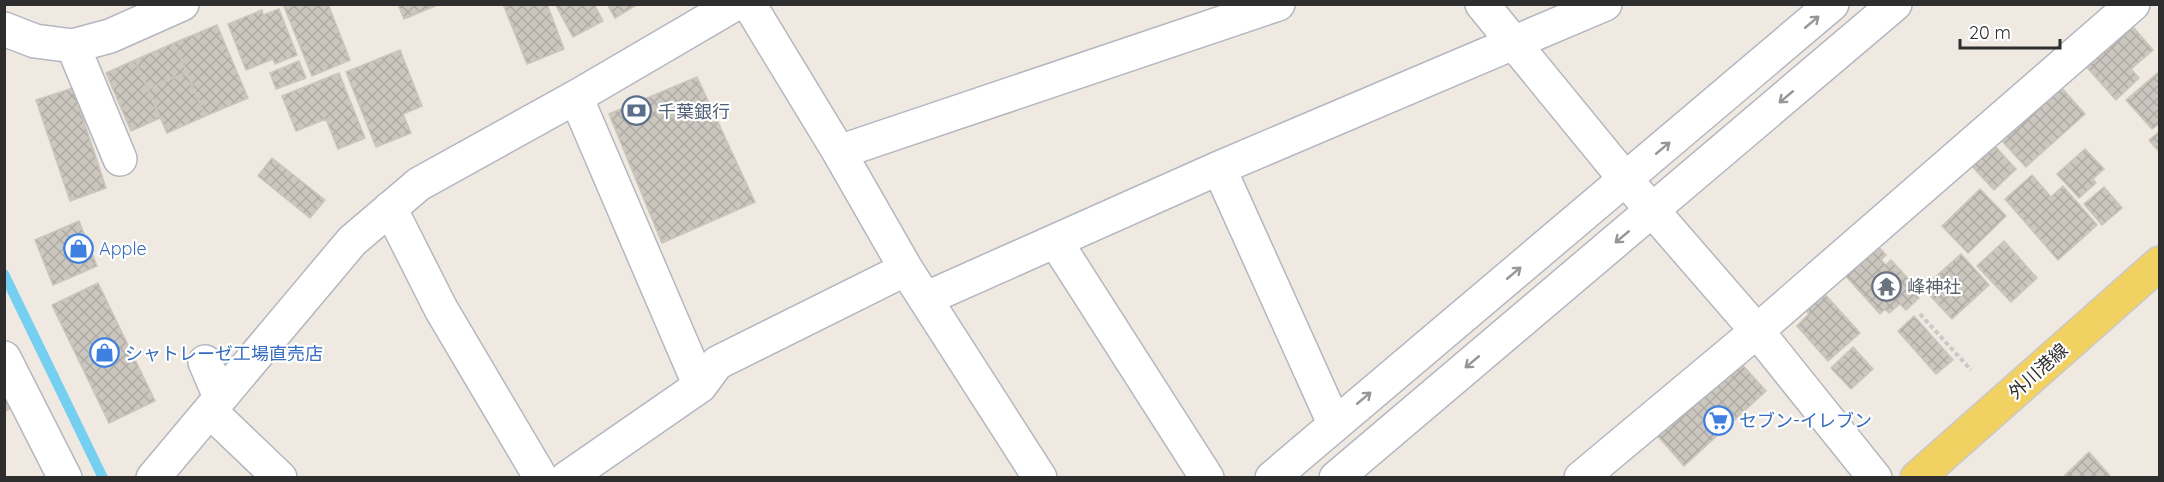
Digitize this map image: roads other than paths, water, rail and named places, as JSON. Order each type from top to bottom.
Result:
[{"type":"main road","name":"外川港線","points":[[1917,477],[2160,263]]},
{"type":"street","points":[[4,29],[35,40],[73,46],[110,36],[182,4]]},
{"type":"street","points":[[153,477],[352,241],[419,184],[576,98],[735,4]]},
{"type":"street","points":[[749,4],[839,152],[906,269],[1040,477]]},
{"type":"street","points":[[839,152],[1278,4]]},
{"type":"street","points":[[1482,4],[1875,477]]},
{"type":"street","points":[[925,299],[1219,168],[1516,44],[1605,4]]},
{"type":"street","points":[[1272,477],[1832,4]]},
{"type":"street","points":[[1336,477],[1895,4]]},
{"type":"street","points":[[1581,477],[1756,331],[2133,4]]},
{"type":"street","points":[[73,46],[120,159]]},
{"type":"street","points":[[576,98],[700,386]]},
{"type":"street","points":[[1219,168],[1334,423]]},
{"type":"street","points":[[390,208],[441,309],[541,477]]},
{"type":"street","points":[[1056,242],[1207,477]]},
{"type":"street","points":[[567,477],[700,386],[717,363],[906,269]]},
{"type":"street","points":[[4,358],[65,477]]},
{"type":"street","points":[[205,362],[215,404],[280,477]]},
{"type":"waterway","points":[[4,274],[103,478]]},
{"type":"place","name":"千葉銀行","points":[[637,111]]},
{"type":"place","name":"Apple","points":[[78,248]]},
{"type":"place","name":"峰神社","points":[[1886,286]]},
{"type":"place","name":"シャトレーゼ工場直売店","points":[[104,353]]},
{"type":"place","name":"セブン-イレブン","points":[[1718,420]]}]
